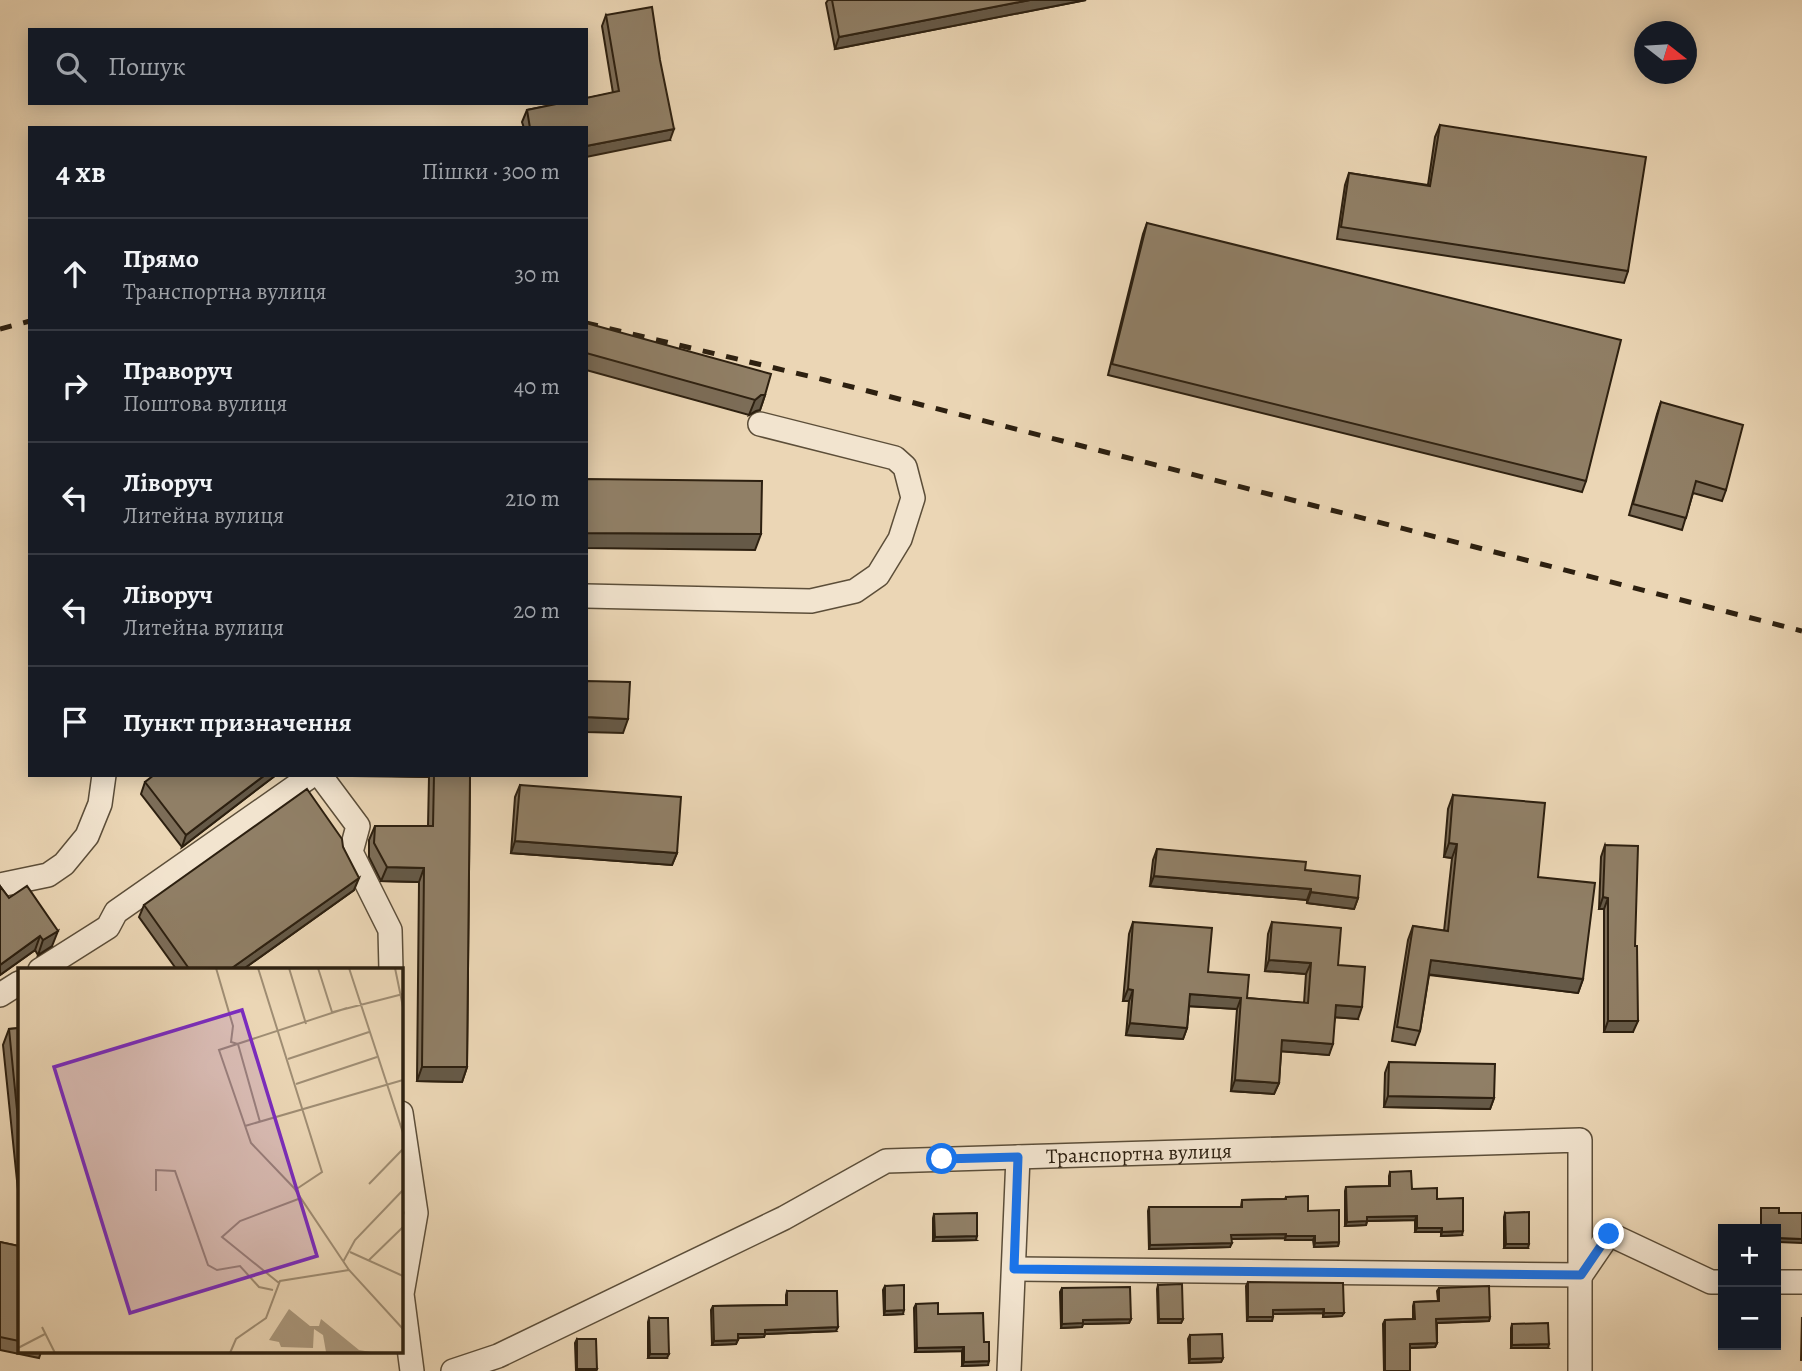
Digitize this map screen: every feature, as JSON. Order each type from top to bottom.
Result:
[{"type":"street","points":[[588,596],[811,601],[855,591],[878,575],[900,539],[913,498],[905,467],[895,458],[761,424]]},
{"type":"street","points":[[0,885],[48,875],[64,864],[87,836],[100,804],[104,777]]},
{"type":"street","points":[[43,968],[108,927],[116,912],[309,777]]},
{"type":"street","points":[[321,777],[358,826],[351,852],[390,930],[391,968]]},
{"type":"street","points":[[0,995],[18,984]]},
{"type":"street","points":[[402,1120],[416,1213],[402,1294],[412,1371]]},
{"type":"street","name":"Транспортна вулиця","points":[[453,1371],[483,1366],[498,1356],[784,1218],[886,1161],[1580,1140],[1581,1275]]},
{"type":"street","points":[[1009,1371],[1018,1157]]},
{"type":"street","points":[[1580,1371],[1581,1275],[1609,1234],[1711,1282],[1718,1282]]},
{"type":"street","points":[[1014,1269],[1581,1275]]},
{"type":"street","points":[[1781,1282],[1802,1282]]},
{"type":"building","points":[[832,0],[1030,0],[839,37]]},
{"type":"building","points":[[652,7],[674,129],[588,146],[588,126],[530,126],[527,110],[551,105],[588,105],[588,98],[619,91],[606,15]]},
{"type":"building","points":[[1440,125],[1646,157],[1628,271],[1341,227],[1349,173],[1430,186]]},
{"type":"building","points":[[1147,223],[1621,340],[1586,481],[1112,364]]},
{"type":"building","points":[[588,324],[771,374],[765,395],[755,400],[588,354]]},
{"type":"building","points":[[1661,402],[1743,425],[1726,490],[1696,481],[1686,518],[1633,504]]},
{"type":"building","points":[[588,479],[762,481],[761,534],[588,533]]},
{"type":"building","points":[[588,681],[630,682],[628,719],[588,717]]},
{"type":"building","points":[[151,777],[262,777],[186,835],[145,782]]},
{"type":"building","points":[[434,777],[470,777],[467,1067],[422,1067],[424,868],[387,867],[374,843],[375,826],[433,826]]},
{"type":"building","points":[[520,785],[681,797],[677,853],[515,841]]},
{"type":"building","points":[[307,789],[342,839],[343,847],[359,878],[232,968],[189,968],[144,905]]},
{"type":"building","points":[[1453,795],[1545,803],[1538,877],[1595,883],[1583,979],[1431,960],[1420,1031],[1397,1027],[1413,926],[1448,931],[1457,844],[1449,843]]},
{"type":"building","points":[[1605,845],[1638,846],[1635,946],[1638,1021],[1608,1021],[1608,898],[1603,897]]},
{"type":"building","points":[[1157,849],[1306,862],[1305,870],[1360,876],[1358,898],[1311,892],[1311,889],[1154,876]]},
{"type":"building","points":[[0,886],[9,898],[27,886],[58,931],[43,940],[40,936],[0,965]]},
{"type":"building","points":[[1133,922],[1212,928],[1208,972],[1249,975],[1247,998],[1308,1003],[1311,963],[1269,960],[1272,922],[1341,928],[1338,965],[1365,967],[1362,1007],[1336,1005],[1333,1044],[1282,1040],[1279,1083],[1235,1080],[1241,998],[1190,994],[1187,1028],[1130,1023],[1133,990],[1128,989]]},
{"type":"building","points":[[18,1028],[18,1120],[9,1029]]},
{"type":"building","points":[[1389,1062],[1495,1064],[1494,1098],[1388,1096]]},
{"type":"building","points":[[1411,1171],[1412,1189],[1437,1188],[1437,1199],[1463,1198],[1463,1231],[1442,1232],[1442,1228],[1417,1228],[1417,1216],[1367,1217],[1367,1221],[1347,1222],[1346,1187],[1390,1186],[1390,1172]]},
{"type":"building","points":[[1308,1196],[1308,1211],[1339,1210],[1339,1242],[1315,1243],[1315,1236],[1286,1234],[1231,1235],[1232,1243],[1150,1245],[1149,1207],[1242,1207],[1242,1200]]},
{"type":"building","points":[[1761,1208],[1779,1208],[1779,1213],[1802,1213],[1802,1239],[1781,1238],[1781,1224],[1761,1224]]},
{"type":"building","points":[[1529,1212],[1529,1244],[1506,1244],[1505,1213]]},
{"type":"building","points":[[977,1213],[977,1236],[935,1237],[934,1214]]},
{"type":"building","points":[[0,1242],[18,1246],[18,1341],[0,1337]]},
{"type":"building","points":[[1248,1282],[1343,1283],[1344,1313],[1324,1313],[1324,1309],[1273,1310],[1273,1317],[1248,1317]]},
{"type":"building","points":[[1182,1284],[1183,1319],[1159,1319],[1158,1285]]},
{"type":"building","points":[[904,1285],[904,1310],[885,1311],[885,1286]]},
{"type":"building","points":[[1489,1286],[1490,1317],[1436,1319],[1437,1343],[1410,1344],[1410,1371],[1385,1371],[1385,1320],[1415,1319],[1414,1302],[1439,1301],[1439,1288]]},
{"type":"building","points":[[1130,1287],[1131,1319],[1083,1320],[1083,1323],[1062,1324],[1062,1288]]},
{"type":"building","points":[[787,1291],[837,1291],[838,1327],[765,1330],[765,1334],[738,1334],[738,1340],[714,1341],[713,1306],[787,1305]]},
{"type":"building","points":[[938,1303],[938,1314],[983,1313],[984,1342],[989,1342],[989,1361],[964,1362],[964,1347],[917,1348],[916,1304]]},
{"type":"building","points":[[649,1318],[668,1318],[669,1354],[650,1354]]},
{"type":"building","points":[[1548,1323],[1549,1344],[1512,1345],[1512,1324]]},
{"type":"building","points":[[1222,1334],[1223,1358],[1190,1359],[1190,1335]]},
{"type":"building","points":[[577,1339],[596,1339],[597,1369],[577,1369]]},
{"type":"railway","points":[[0,329],[28,322]]},
{"type":"railway","points":[[588,323],[825,380],[1802,631]]},
{"type":"route","points":[[942,1159],[1018,1157],[1014,1269],[1581,1275],[1609,1234]]}]
